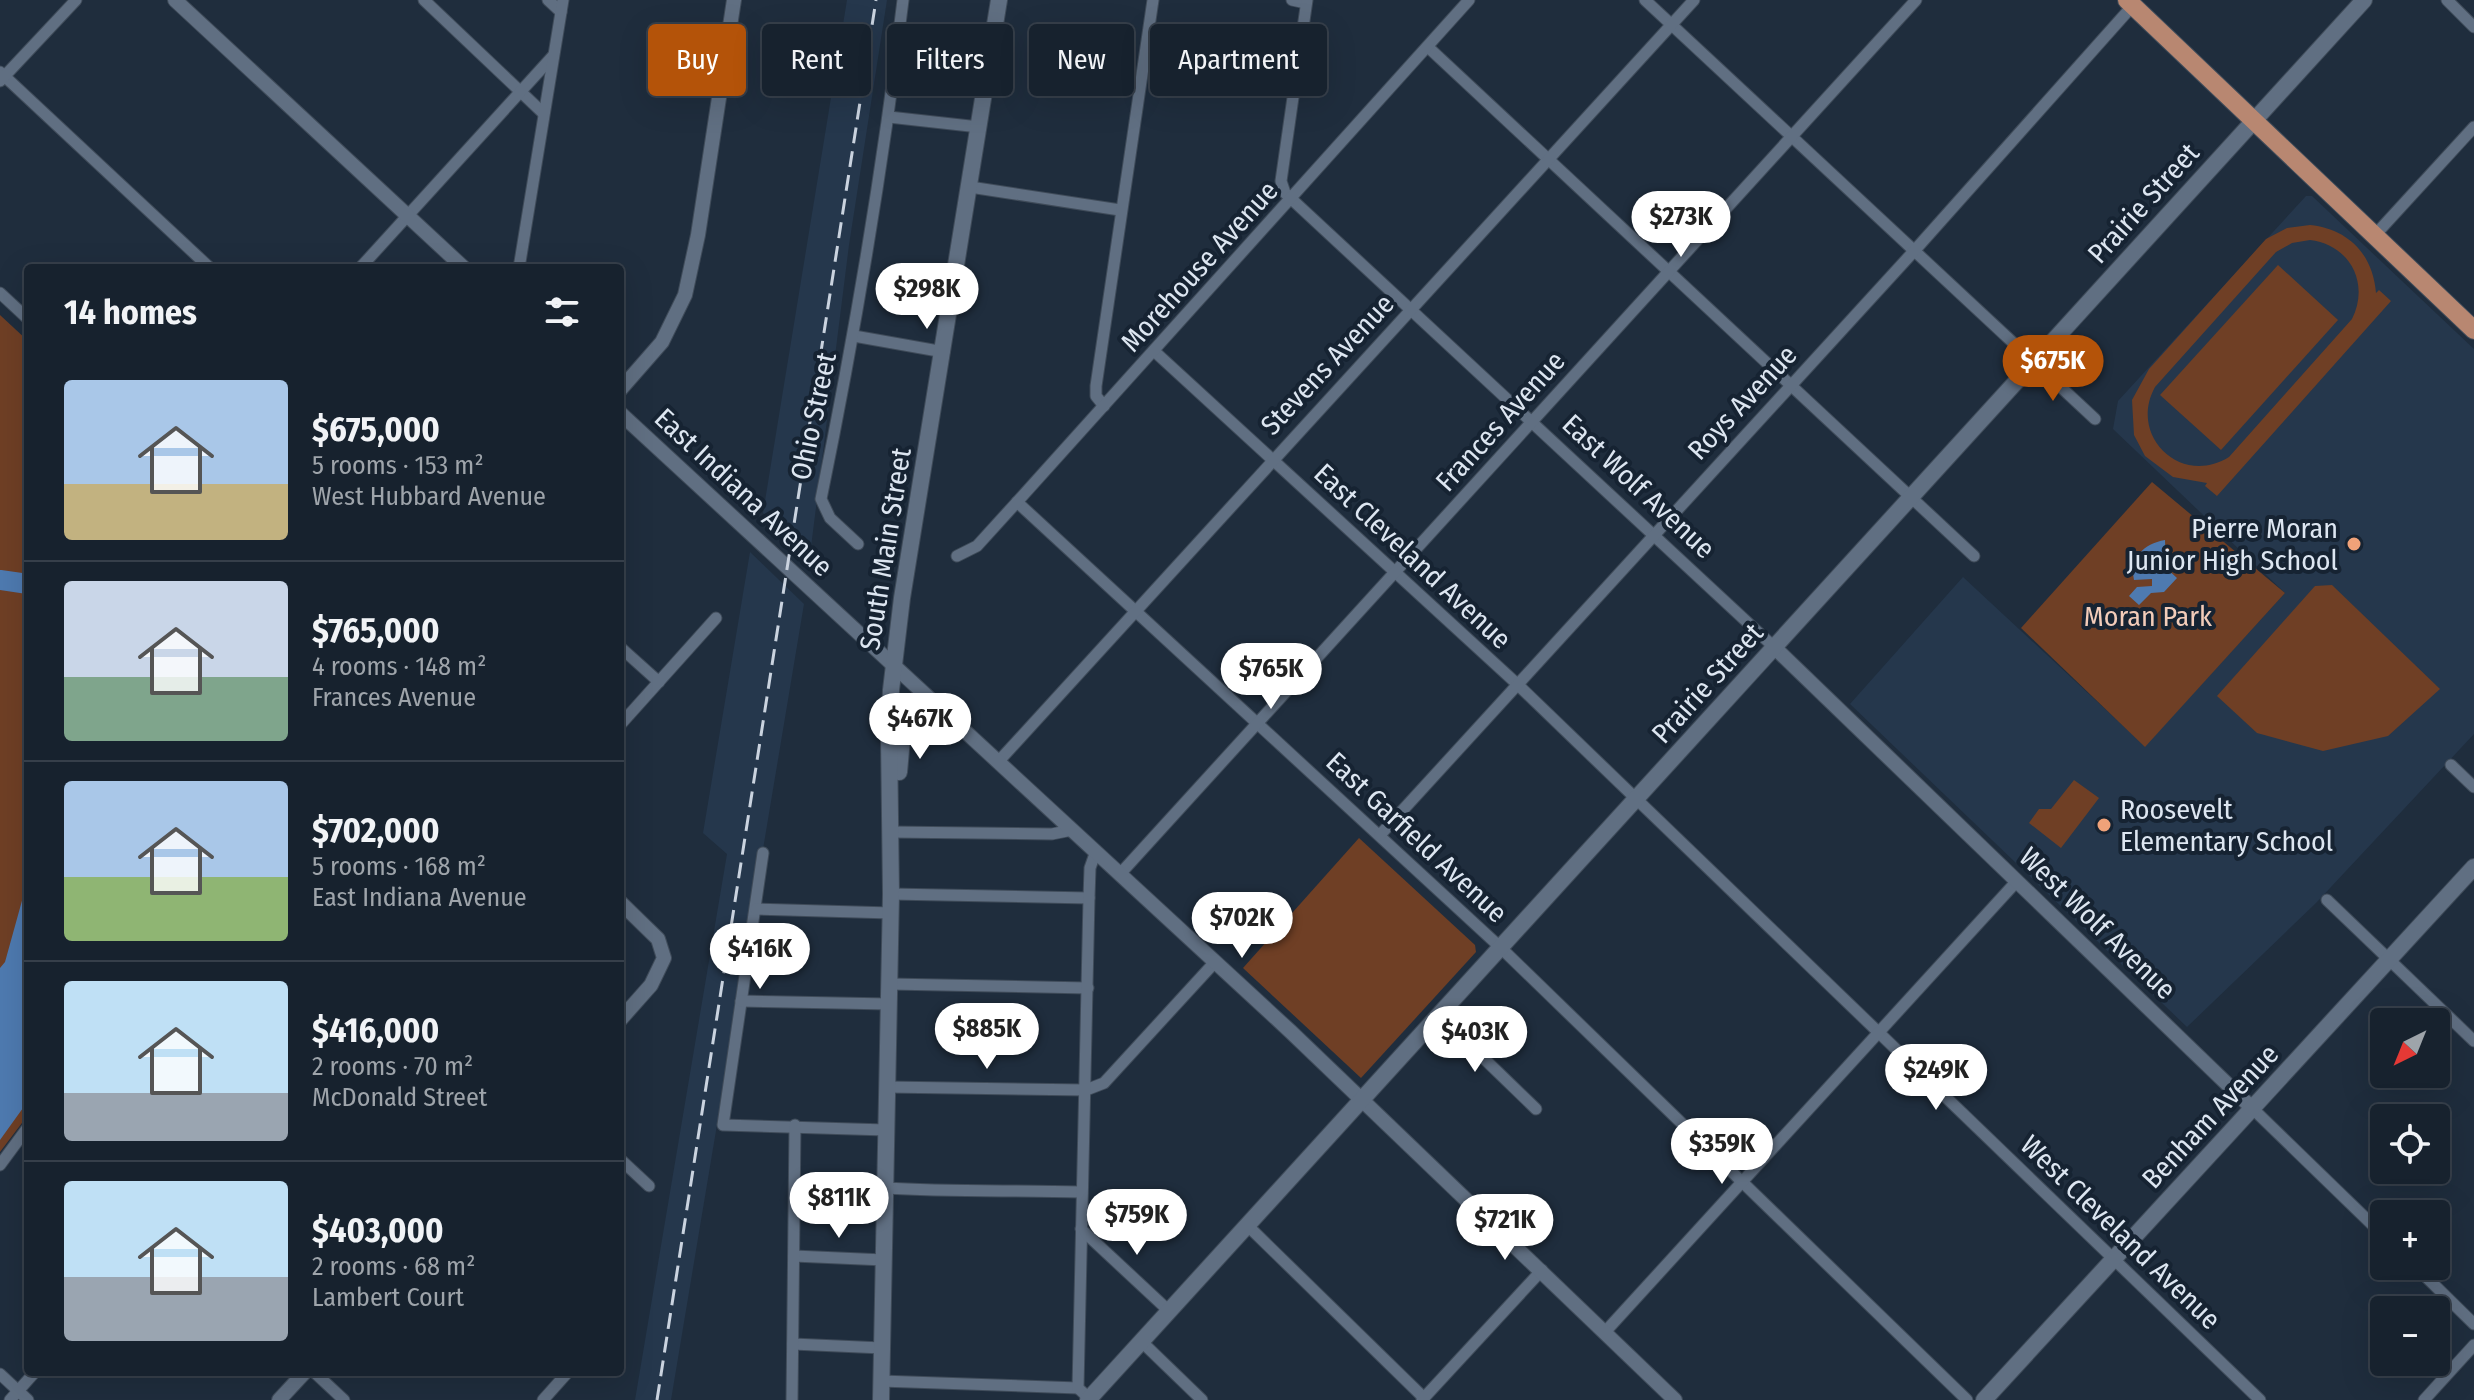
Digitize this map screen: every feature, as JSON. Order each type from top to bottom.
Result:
[{"type":"main road","name":"South Main Street","points":[[881,1400],[891,913],[889,738],[893,666],[999,0]]},
{"type":"main road","name":"Prairie Street","points":[[1085,1396],[1142,1342],[2364,0]]},
{"type":"main road","points":[[2133,2],[2474,330]]},
{"type":"main road","points":[[891,795],[898,785],[902,739],[907,727],[918,720],[953,723]]},
{"type":"main road","name":"Benham Avenue","points":[[1984,1400],[2474,867]]},
{"type":"street","points":[[76,0],[2,76],[206,264]]},
{"type":"street","points":[[175,0],[460,264]]},
{"type":"street","points":[[424,0],[542,112]]},
{"type":"street","points":[[520,264],[542,112],[562,6],[548,0]]},
{"type":"street","points":[[624,385],[662,342],[685,295],[698,235],[734,0]]},
{"type":"street","name":"Ohio Street","points":[[858,544],[830,518],[821,499],[854,336],[889,117],[903,0]]},
{"type":"street","points":[[1104,406],[1096,396],[1096,386],[1153,0]]},
{"type":"street","points":[[1292,0],[1306,1],[1281,181],[1292,199]]},
{"type":"street","name":"Morehouse Avenue","points":[[957,556],[977,546],[1429,48],[1469,0]]},
{"type":"street","points":[[1645,0],[2095,419]]},
{"type":"street","name":"Stevens Avenue","points":[[998,762],[1694,0]]},
{"type":"street","name":"Frances Avenue","points":[[1120,874],[1916,0]]},
{"type":"street","points":[[2447,0],[2474,27]]},
{"type":"street","name":"Roys Avenue","points":[[1380,835],[1915,250],[2133,2]]},
{"type":"street","points":[[1429,48],[1974,556]]},
{"type":"street","points":[[364,264],[553,56]]},
{"type":"street","points":[[889,117],[979,127]]},
{"type":"street","points":[[2376,234],[2474,127]]},
{"type":"street","points":[[970,187],[1120,210]]},
{"type":"street","name":"East Wolf Avenue","points":[[1292,199],[1655,533],[1774,647]]},
{"type":"street","points":[[0,293],[24,315]]},
{"type":"street","points":[[854,336],[944,352]]},
{"type":"street","name":"East Cleveland Avenue","points":[[1154,351],[1637,798]]},
{"type":"street","name":"East Indiana Avenue","points":[[624,417],[1362,1098],[1675,1400]]},
{"type":"street","name":"East Garfield Avenue","points":[[1017,502],[1500,947],[1967,1400]]},
{"type":"street","points":[[624,721],[716,618]]},
{"type":"street","name":"West Wolf Avenue","points":[[1774,647],[2370,1222]]},
{"type":"street","points":[[624,651],[659,682]]},
{"type":"street","points":[[2451,765],[2474,787]]},
{"type":"street","name":"West Cleveland Avenue","points":[[1637,798],[2260,1400]]},
{"type":"street","points":[[891,832],[1052,834],[1072,830]]},
{"type":"street","points":[[881,1381],[1085,1396],[1081,1192],[1090,868],[1096,851]]},
{"type":"street","points":[[763,853],[723,1125],[886,1130]]},
{"type":"street","points":[[1605,1332],[2017,881]]},
{"type":"street","points":[[891,894],[1089,898]]},
{"type":"street","points":[[2327,900],[2474,1041]]},
{"type":"street","points":[[624,906],[658,939],[664,958],[651,985],[624,1015]]},
{"type":"street","points":[[756,909],[891,913]]},
{"type":"street","points":[[887,1087],[1086,1090],[1104,1083],[1215,962]]},
{"type":"street","points":[[890,984],[1088,988]]},
{"type":"street","points":[[741,1001],[889,1004]]},
{"type":"street","points":[[1439,1015],[1536,1109]]},
{"type":"street","points":[[792,1400],[795,1125]]},
{"type":"street","points":[[0,1165],[24,1132]]},
{"type":"street","points":[[624,1163],[649,1186]]},
{"type":"street","points":[[885,1188],[972,1193],[996,1189],[1081,1192]]},
{"type":"street","points":[[1247,1225],[1423,1399],[1542,1270]]},
{"type":"street","points":[[1081,1229],[1169,1311]]},
{"type":"street","points":[[794,1256],[884,1260]]},
{"type":"street","points":[[2429,1280],[2474,1324]]},
{"type":"street","points":[[1142,1342],[1202,1400]]},
{"type":"street","points":[[793,1344],[882,1348]]},
{"type":"street","points":[[2424,1400],[2474,1345]]},
{"type":"street","points":[[0,1374],[14,1396],[28,1400]]},
{"type":"street","points":[[14,1396],[32,1376]]},
{"type":"street","points":[[279,1400],[301,1376]]},
{"type":"street","points":[[318,1376],[344,1400]]},
{"type":"street","points":[[543,1400],[564,1376]]},
{"type":"shaded area","points":[[847,0],[887,0],[849,245],[810,555],[763,513],[831,96],[871,96],[871,24],[843,24]]},
{"type":"shaded area","name":"Pierre Moran Junior High School","points":[[2306,196],[2312,196],[2474,349],[2474,734],[2316,903],[2187,1027],[1850,704],[1963,577],[2145,746],[2285,593],[2113,429],[2118,401]]},
{"type":"shaded area","points":[[750,552],[804,604],[671,1400],[635,1400],[727,854],[703,833]]},
{"type":"green space","points":[[2324,227],[2347,238],[2370,266],[2376,293],[2379,290],[2391,301],[2217,496],[2205,486],[2207,483],[2173,477],[2145,456],[2134,435],[2132,400],[2149,369],[2266,239],[2287,228]],"holes":[[[2310,240],[2336,249],[2353,268],[2359,292],[2352,319],[2229,457],[2211,465],[2193,466],[2177,461],[2164,452],[2154,439],[2148,423],[2148,405],[2155,387],[2276,252],[2292,243]]]},
{"type":"green space","points":[[2278,265],[2338,320],[2221,450],[2160,395]]},
{"type":"green space","points":[[0,315],[24,337],[24,1120],[0,1152]]},
{"type":"green space","name":"Moran Park","points":[[2152,482],[2285,593],[2145,747],[2021,628]]},
{"type":"green space","points":[[2332,585],[2440,689],[2388,736],[2323,751],[2257,733],[2217,696],[2315,586]]},
{"type":"green space","points":[[2074,780],[2099,798],[2061,848],[2029,823],[2039,809],[2051,809]]},
{"type":"green space","points":[[1359,838],[1475,945],[1476,952],[1361,1078],[1243,968]]},
{"type":"water","points":[[2165,540],[2166,568],[2177,578],[2164,592],[2151,593],[2139,605],[2129,596],[2137,587],[2152,586],[2152,579],[2134,580],[2136,559],[2150,545]]},
{"type":"water","points":[[24,893],[24,1107],[0,1140],[0,968],[5,962]]},
{"type":"waterway","points":[[0,580],[24,583]]},
{"type":"railway","points":[[657,1400],[876,0]]},
{"type":"place","name":"Pierre Moran Junior High School","points":[[2354,544]]},
{"type":"place","name":"Roosevelt Elementary School","points":[[2104,825]]}]
